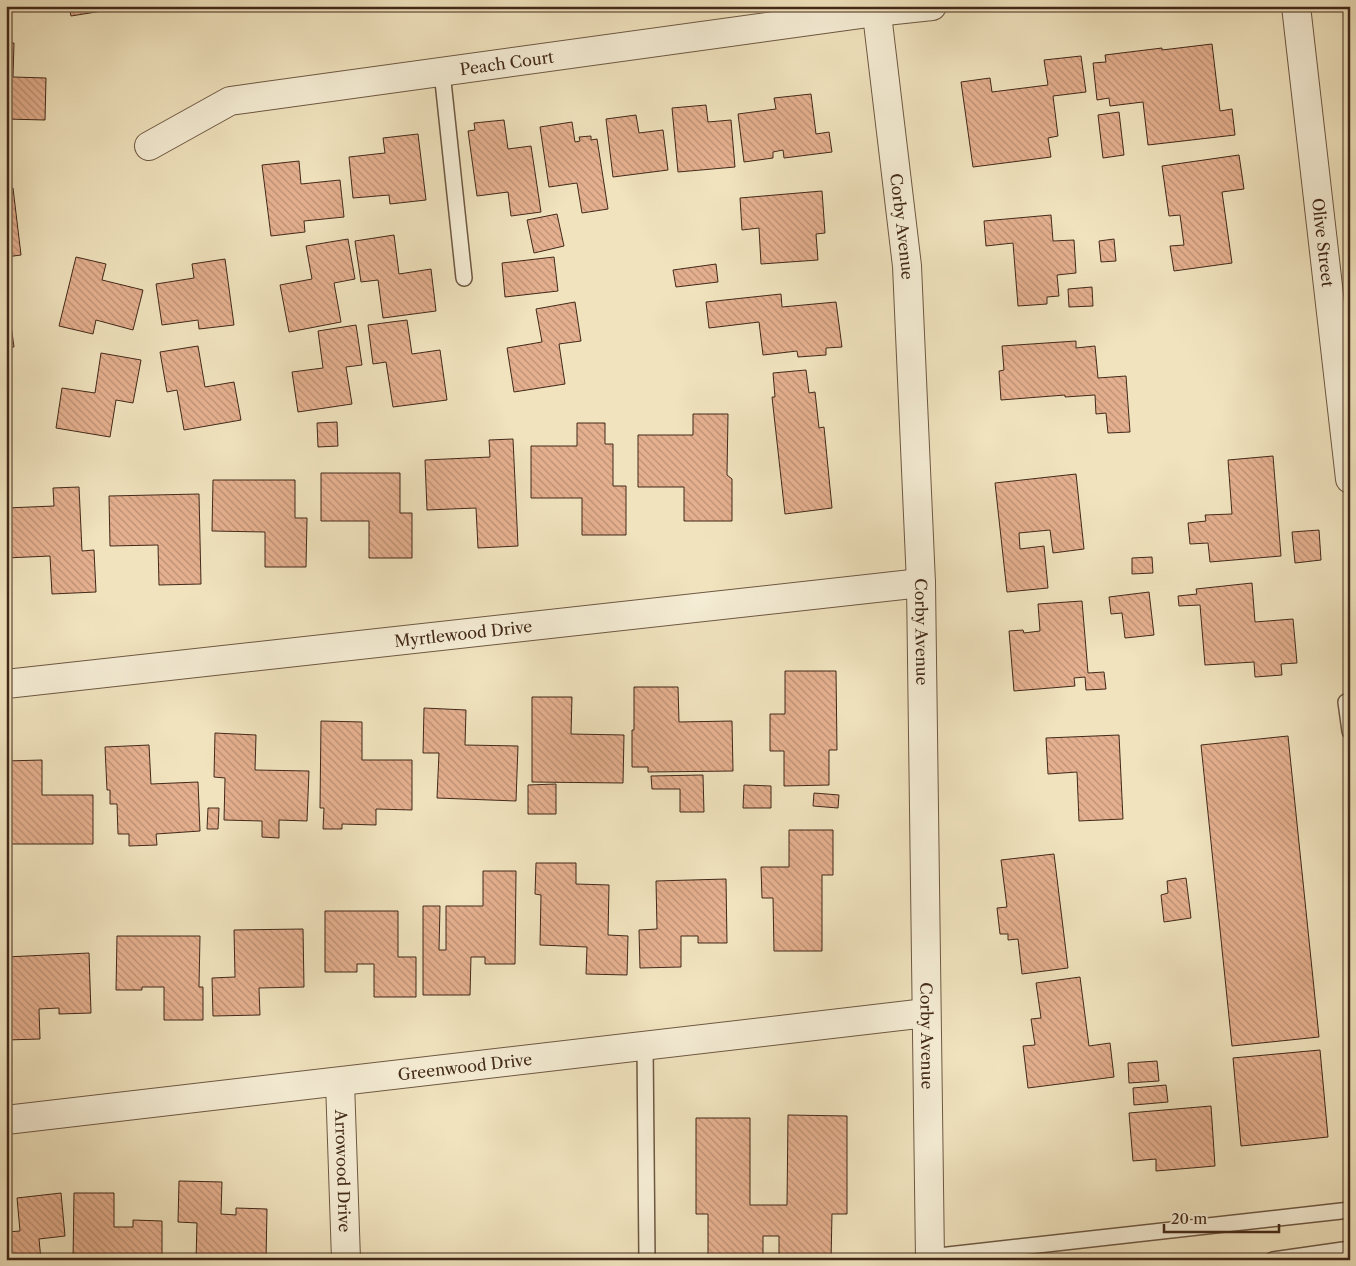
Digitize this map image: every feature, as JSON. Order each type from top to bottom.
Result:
[{"type":"street","name":"Peach Court","points":[[149,146],[230,101],[876,9],[932,6]]},
{"type":"street","name":"Olive Street","points":[[1296,6],[1350,479]]},
{"type":"street","name":"Corby Avenue","points":[[876,9],[906,266],[921,583],[930,1258]]},
{"type":"street","name":"Myrtlewood Drive","points":[[6,684],[921,583]]},
{"type":"street","name":"Greenwood Drive","points":[[6,1120],[926,1013]]},
{"type":"street","name":"Arrowood Drive","points":[[340,1082],[346,1260]]},
{"type":"lane","points":[[442,72],[464,278]]},
{"type":"lane","points":[[1350,702],[1346,702],[1350,731]]},
{"type":"lane","points":[[646,1045],[647,1260]]},
{"type":"lane","points":[[930,1258],[1350,1210]]},
{"type":"lane","points":[[1273,1260],[1350,1250]]},
{"type":"building","points":[[69,6],[127,6],[127,7],[71,16]]},
{"type":"building","points":[[6,43],[14,43],[13,77],[46,78],[45,120],[6,119]]},
{"type":"building","points":[[1212,44],[1220,111],[1232,109],[1235,135],[1148,145],[1143,102],[1110,106],[1109,98],[1097,100],[1093,63],[1106,62],[1105,55]]},
{"type":"building","points":[[1081,56],[1086,92],[1053,96],[1058,136],[1048,138],[1051,157],[973,167],[961,82],[990,78],[992,92],[1048,85],[1044,60]]},
{"type":"building","points":[[811,94],[816,134],[829,132],[832,152],[784,158],[783,150],[773,152],[773,158],[744,162],[738,114],[776,109],[774,98]]},
{"type":"building","points":[[706,105],[708,122],[731,120],[735,167],[678,172],[672,108]]},
{"type":"building","points":[[1119,112],[1124,155],[1103,158],[1098,115]]},
{"type":"building","points":[[636,115],[639,133],[663,130],[668,170],[613,177],[606,119]]},
{"type":"building","points":[[504,120],[508,149],[531,146],[541,212],[511,216],[508,192],[477,196],[468,131],[475,130],[474,123]]},
{"type":"building","points":[[572,122],[575,142],[580,141],[579,137],[591,136],[591,140],[597,139],[608,209],[582,213],[577,183],[549,187],[540,127]]},
{"type":"building","points":[[418,134],[426,200],[390,204],[389,195],[353,198],[349,157],[385,153],[383,138]]},
{"type":"building","points":[[1239,155],[1244,189],[1222,192],[1232,263],[1174,271],[1170,246],[1184,245],[1180,215],[1169,216],[1162,166]]},
{"type":"building","points":[[299,161],[301,184],[340,180],[344,217],[304,221],[305,232],[271,236],[262,165]]},
{"type":"building","points":[[13,188],[21,255],[6,257],[6,189]]},
{"type":"building","points":[[822,191],[825,233],[816,234],[818,260],[761,264],[759,228],[742,230],[740,198]]},
{"type":"building","points":[[557,214],[564,246],[534,253],[527,220]]},
{"type":"building","points":[[1051,215],[1053,241],[1074,240],[1076,273],[1057,275],[1059,296],[1047,297],[1047,304],[1018,306],[1013,243],[986,246],[984,221]]},
{"type":"building","points":[[394,235],[399,274],[431,269],[436,311],[383,318],[378,280],[361,282],[355,241]]},
{"type":"building","points":[[348,239],[355,279],[334,283],[341,322],[289,332],[280,285],[312,279],[306,246]]},
{"type":"building","points":[[1114,239],[1116,261],[1101,262],[1099,241]]},
{"type":"building","points":[[76,257],[106,264],[102,280],[143,290],[133,330],[96,320],[93,334],[59,326]]},
{"type":"building","points":[[554,257],[558,291],[505,297],[502,263]]},
{"type":"building","points":[[225,259],[234,325],[199,329],[198,320],[162,325],[156,284],[194,278],[192,264]]},
{"type":"building","points":[[716,264],[718,282],[676,287],[673,270]]},
{"type":"building","points":[[1092,287],[1093,306],[1069,307],[1068,289]]},
{"type":"building","points":[[781,294],[782,307],[836,302],[842,347],[826,348],[826,355],[798,357],[797,351],[763,355],[759,322],[709,328],[706,302]]},
{"type":"building","points":[[575,302],[581,341],[559,344],[565,384],[514,392],[507,348],[542,342],[536,309]]},
{"type":"building","points":[[9,311],[14,347],[6,348],[6,312]]},
{"type":"building","points":[[407,320],[412,354],[440,350],[447,400],[393,407],[386,362],[373,364],[368,325]]},
{"type":"building","points":[[356,325],[362,365],[346,367],[352,404],[298,412],[292,372],[323,368],[318,331]]},
{"type":"building","points":[[1076,341],[1076,348],[1095,346],[1098,378],[1126,376],[1130,432],[1108,433],[1106,413],[1096,414],[1095,395],[1065,397],[1065,395],[1001,400],[999,371],[1004,370],[1002,346]]},
{"type":"building","points":[[198,346],[205,387],[234,382],[241,420],[184,430],[177,390],[167,392],[160,352]]},
{"type":"building","points":[[101,353],[141,360],[133,403],[116,400],[110,437],[56,428],[62,388],[95,393]]},
{"type":"building","points":[[806,370],[809,393],[815,392],[819,428],[824,427],[832,508],[785,514],[772,397],[775,397],[773,373]]},
{"type":"building","points":[[693,414],[728,414],[727,475],[732,479],[732,521],[684,521],[684,487],[638,487],[638,435],[693,435]]},
{"type":"building","points":[[337,422],[338,446],[318,447],[317,423]]},
{"type":"building","points":[[577,423],[605,423],[605,444],[613,444],[613,486],[626,486],[626,535],[582,535],[582,498],[531,498],[531,446],[577,446]]},
{"type":"building","points":[[513,439],[518,546],[478,548],[476,508],[427,510],[425,460],[490,457],[489,440]]},
{"type":"building","points":[[1273,456],[1281,556],[1210,562],[1208,543],[1190,544],[1188,523],[1206,521],[1205,515],[1232,514],[1228,460]]},
{"type":"building","points":[[321,473],[400,473],[400,513],[412,513],[412,558],[369,558],[369,521],[321,521]]},
{"type":"building","points":[[1076,474],[1084,549],[1053,553],[1050,530],[1019,533],[1020,549],[1044,546],[1048,588],[1007,592],[995,483]]},
{"type":"building","points":[[213,480],[295,480],[295,518],[307,518],[306,567],[265,567],[265,532],[212,531]]},
{"type":"building","points":[[79,487],[82,551],[94,550],[96,592],[52,594],[50,556],[6,558],[6,508],[54,506],[53,488]]},
{"type":"building","points":[[199,494],[201,584],[159,585],[158,545],[110,546],[109,496]]},
{"type":"building","points":[[1319,530],[1321,560],[1295,563],[1292,532]]},
{"type":"building","points":[[1152,557],[1153,573],[1132,574],[1132,558]]},
{"type":"building","points":[[1252,583],[1255,622],[1293,619],[1297,663],[1281,664],[1282,675],[1255,677],[1254,662],[1205,665],[1200,605],[1179,606],[1178,596],[1197,594],[1196,589]]},
{"type":"building","points":[[1149,592],[1154,635],[1125,638],[1122,613],[1111,614],[1109,597]]},
{"type":"building","points":[[1082,601],[1088,673],[1104,672],[1106,689],[1086,690],[1085,677],[1074,678],[1075,686],[1014,691],[1009,631],[1023,630],[1024,633],[1040,631],[1038,604]]},
{"type":"building","points":[[785,671],[836,671],[837,750],[829,750],[829,785],[784,786],[784,751],[770,751],[770,714],[785,714]]},
{"type":"building","points":[[634,687],[678,687],[679,722],[732,721],[733,771],[648,772],[648,767],[632,767]]},
{"type":"building","points":[[532,697],[572,697],[571,734],[624,735],[623,783],[532,782]]},
{"type":"building","points":[[424,708],[466,710],[465,745],[518,746],[516,801],[437,798],[439,753],[423,753]]},
{"type":"building","points":[[321,721],[362,722],[362,760],[412,760],[412,810],[376,809],[376,825],[342,824],[342,829],[323,829],[324,808],[320,808]]},
{"type":"building","points":[[215,733],[256,735],[255,770],[309,771],[307,821],[279,820],[279,838],[262,837],[262,821],[224,820],[225,778],[214,777]]},
{"type":"building","points":[[1119,735],[1123,819],[1079,821],[1077,772],[1048,774],[1046,738]]},
{"type":"building","points":[[1288,736],[1319,1037],[1232,1046],[1201,745]]},
{"type":"building","points":[[149,745],[151,784],[198,782],[200,831],[156,834],[157,845],[129,846],[129,834],[118,834],[117,804],[110,804],[110,790],[107,790],[105,747]]},
{"type":"building","points":[[42,760],[42,795],[93,795],[93,844],[6,844],[6,761]]},
{"type":"building","points":[[703,775],[704,812],[680,812],[680,789],[652,789],[651,776]]},
{"type":"building","points":[[556,784],[556,814],[528,814],[528,785]]},
{"type":"building","points":[[744,785],[771,786],[771,808],[743,808]]},
{"type":"building","points":[[814,793],[839,795],[838,808],[813,806]]},
{"type":"building","points":[[208,808],[219,808],[218,829],[207,829]]},
{"type":"building","points":[[789,830],[833,830],[833,875],[822,875],[822,951],[774,951],[773,898],[762,898],[761,867],[789,867]]},
{"type":"building","points":[[1054,854],[1068,968],[1022,974],[1018,939],[1008,940],[1008,934],[1000,934],[997,908],[1007,907],[1001,860]]},
{"type":"building","points":[[536,863],[576,863],[576,884],[609,885],[608,935],[628,936],[627,975],[586,974],[587,947],[540,945],[541,895],[535,894]]},
{"type":"building","points":[[483,871],[516,871],[515,964],[485,964],[485,957],[471,957],[470,995],[423,995],[423,906],[440,906],[439,950],[446,950],[446,906],[483,906]]},
{"type":"building","points":[[1186,878],[1191,918],[1164,922],[1161,895],[1168,893],[1167,881]]},
{"type":"building","points":[[726,879],[727,943],[698,943],[698,936],[681,936],[681,967],[640,968],[639,930],[657,929],[656,881]]},
{"type":"building","points":[[325,911],[398,911],[398,957],[416,957],[416,997],[374,997],[374,964],[357,964],[357,972],[325,972]]},
{"type":"building","points":[[303,929],[304,987],[259,988],[260,1015],[213,1016],[212,978],[235,977],[234,930]]},
{"type":"building","points":[[117,936],[200,936],[199,987],[203,987],[203,1020],[164,1020],[164,987],[142,987],[142,990],[116,990]]},
{"type":"building","points":[[89,953],[91,1013],[59,1014],[59,1008],[39,1009],[40,1039],[6,1040],[6,957]]},
{"type":"building","points":[[1080,977],[1089,1046],[1110,1043],[1114,1077],[1028,1088],[1023,1046],[1035,1045],[1031,1019],[1041,1018],[1036,983]]},
{"type":"building","points":[[1320,1050],[1328,1137],[1241,1146],[1233,1058]]},
{"type":"building","points":[[1157,1061],[1159,1081],[1129,1083],[1128,1063]]},
{"type":"building","points":[[1166,1085],[1168,1102],[1134,1105],[1133,1088]]},
{"type":"building","points":[[1211,1106],[1215,1166],[1156,1171],[1156,1159],[1133,1161],[1129,1113]]},
{"type":"building","points":[[788,1115],[847,1116],[847,1214],[832,1214],[831,1260],[779,1260],[779,1236],[763,1236],[763,1260],[708,1260],[708,1214],[696,1214],[696,1118],[750,1118],[750,1205],[787,1205]]},
{"type":"building","points":[[179,1181],[222,1182],[221,1214],[236,1215],[236,1208],[267,1209],[266,1260],[196,1260],[197,1223],[178,1222]]},
{"type":"building","points":[[61,1193],[65,1236],[39,1239],[41,1260],[6,1260],[6,1232],[20,1231],[17,1198]]},
{"type":"building","points":[[74,1193],[114,1193],[114,1227],[133,1227],[133,1220],[162,1221],[162,1260],[73,1260]]}]
